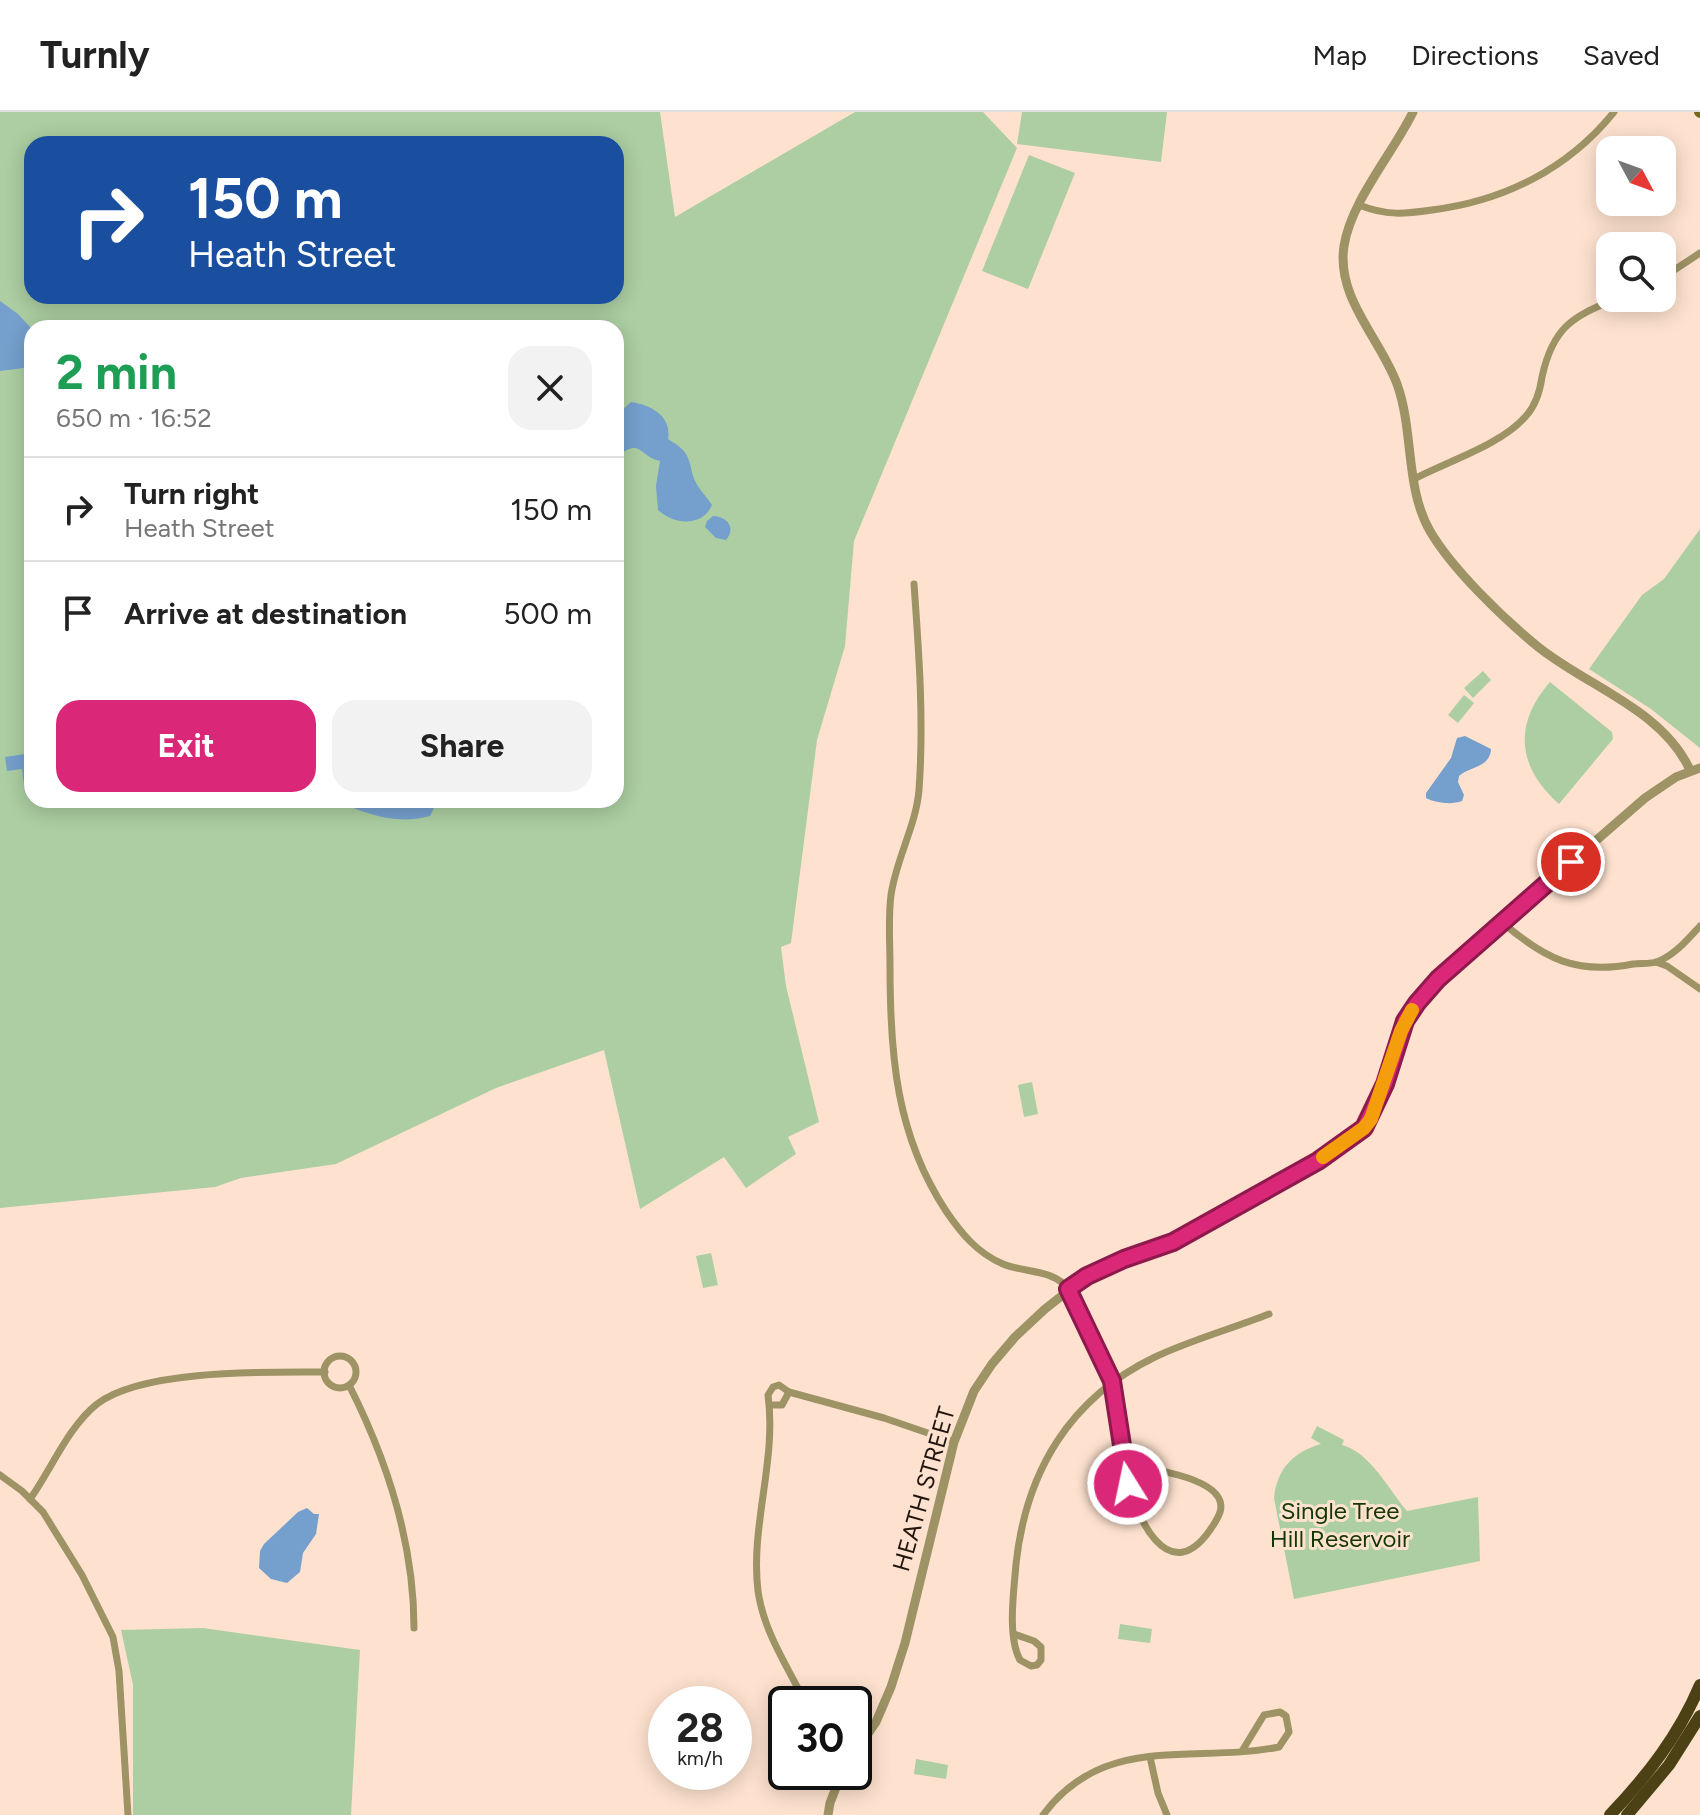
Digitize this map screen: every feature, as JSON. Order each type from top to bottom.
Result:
[{"type":"highway","points":[[1610,1815],[1666,1748],[1700,1685]]},
{"type":"highway","points":[[1627,1815],[1680,1752],[1700,1716]]},
{"type":"street","points":[[1413,112],[1359,205],[1346,238],[1343,274],[1401,394],[1419,506],[1431,532],[1470,581],[1538,647],[1657,727],[1695,769]]},
{"type":"street","points":[[1359,205],[1387,214],[1479,202],[1530,182],[1550,169],[1587,141],[1614,112]]},
{"type":"street","points":[[1676,269],[1700,253]]},
{"type":"street","points":[[1414,479],[1498,438],[1521,422],[1535,404],[1550,349],[1563,327],[1578,315],[1596,307]]},
{"type":"street","points":[[914,584],[921,681],[919,790],[915,815],[891,893],[890,1025],[895,1081],[904,1115],[929,1180],[967,1238],[977,1249],[1004,1264],[1026,1272],[1047,1274],[1063,1282],[1068,1289],[1112,1381],[1125,1467],[1136,1509],[1155,1538],[1173,1553],[1187,1553],[1196,1548],[1221,1510],[1214,1490],[1196,1480],[1125,1467]]},
{"type":"street","name":"HEATH STREET","points":[[872,1728],[905,1643],[954,1442],[974,1391],[1015,1337],[1087,1276],[1173,1242],[1318,1161],[1364,1128],[1385,1084],[1401,1031],[1410,1013],[1438,979],[1645,798],[1695,769]]},
{"type":"street","points":[[1503,923],[1544,954],[1588,969],[1656,962],[1678,949],[1700,926]]},
{"type":"street","points":[[1656,962],[1700,989]]},
{"type":"street","points":[[1014,1634],[1041,1647],[1041,1660],[1037,1665],[1031,1666],[1020,1660],[1014,1634],[1018,1549],[1036,1481],[1049,1452],[1066,1428],[1112,1381],[1157,1356],[1269,1314]]},
{"type":"street","points":[[347,1357],[356,1368],[355,1378],[349,1385],[339,1387],[331,1384],[325,1372],[332,1358],[347,1357]]},
{"type":"street","points":[[30,1499],[83,1418],[98,1403],[142,1384],[208,1375],[325,1372]]},
{"type":"street","points":[[349,1385],[373,1432],[401,1522],[411,1571],[414,1628]]},
{"type":"street","points":[[797,1686],[765,1625],[758,1591],[757,1562],[767,1470],[768,1395],[773,1387],[779,1385],[789,1392],[870,1414],[954,1442]]},
{"type":"street","points":[[770,1405],[782,1405],[789,1392]]},
{"type":"street","points":[[0,1475],[43,1512],[82,1575],[113,1637],[119,1671],[128,1815]]},
{"type":"street","points":[[1043,1815],[1071,1785],[1118,1761],[1260,1751],[1279,1747],[1289,1732],[1286,1716],[1280,1712],[1264,1715],[1242,1751]]},
{"type":"street","points":[[1150,1757],[1158,1793],[1167,1815]]},
{"type":"street","points":[[828,1815],[835,1790]]},
{"type":"green space","points":[[0,112],[660,112],[675,217],[855,112],[983,112],[1017,148],[854,541],[845,646],[817,740],[791,943],[781,947],[786,986],[819,1122],[788,1137],[796,1154],[746,1188],[724,1157],[640,1209],[604,1050],[496,1088],[336,1164],[241,1178],[215,1187],[0,1208]]},
{"type":"green space","points":[[1022,112],[1167,112],[1161,162],[1017,144]]},
{"type":"green space","points":[[1029,155],[1075,173],[1028,289],[982,271]]},
{"type":"green space","points":[[1700,529],[1700,748],[1651,709],[1589,669],[1642,595],[1664,579]]},
{"type":"green space","points":[[1483,671],[1491,680],[1473,698],[1464,688]]},
{"type":"green space","points":[[1550,682],[1612,732],[1613,739],[1559,804],[1535,775],[1525,745],[1530,714]]},
{"type":"green space","points":[[1464,695],[1474,703],[1458,723],[1448,715]]},
{"type":"green space","points":[[1032,1082],[1038,1114],[1024,1117],[1018,1085]]},
{"type":"green space","points":[[711,1253],[718,1285],[703,1288],[696,1256]]},
{"type":"green space","name":"Single Tree Hill Reservoir","points":[[1317,1426],[1344,1440],[1342,1445],[1370,1463],[1407,1511],[1478,1497],[1480,1561],[1294,1599],[1274,1498],[1279,1478],[1288,1463],[1302,1452],[1321,1444],[1311,1438]]},
{"type":"green space","points":[[1120,1624],[1152,1629],[1150,1643],[1118,1639]]},
{"type":"green space","points":[[203,1628],[360,1650],[351,1815],[133,1815],[133,1685],[121,1630]]},
{"type":"green space","points":[[916,1759],[948,1765],[946,1779],[914,1774]]},
{"type":"water","points":[[0,301],[24,320],[24,368],[0,371]]},
{"type":"water","points":[[631,402],[653,409],[664,418],[668,439],[686,454],[694,480],[712,505],[702,517],[680,521],[658,510],[656,486],[660,461],[635,448],[624,452],[624,408]]},
{"type":"water","points":[[713,516],[723,518],[729,524],[726,540],[716,538],[705,527]]},
{"type":"water","points":[[1465,736],[1491,749],[1487,760],[1459,776],[1458,782],[1464,795],[1462,801],[1444,803],[1426,798],[1426,793],[1451,758],[1457,738]]},
{"type":"water","points":[[24,754],[24,786],[22,769],[7,771],[5,757]]},
{"type":"water","points":[[355,808],[434,808],[430,816],[418,819],[394,819]]},
{"type":"water","points":[[307,1508],[319,1514],[316,1534],[303,1553],[300,1572],[287,1583],[271,1579],[259,1568],[260,1551],[298,1512]]},
{"type":"slow traffic","points":[[1323,1157],[1364,1128],[1371,1119],[1401,1031],[1412,1010]]},
{"type":"route","points":[[1128,1484],[1112,1381],[1068,1289],[1087,1276],[1124,1259],[1173,1242],[1318,1161],[1364,1128],[1371,1119],[1385,1084],[1405,1021],[1417,1003],[1463,956],[1571,862]]}]
